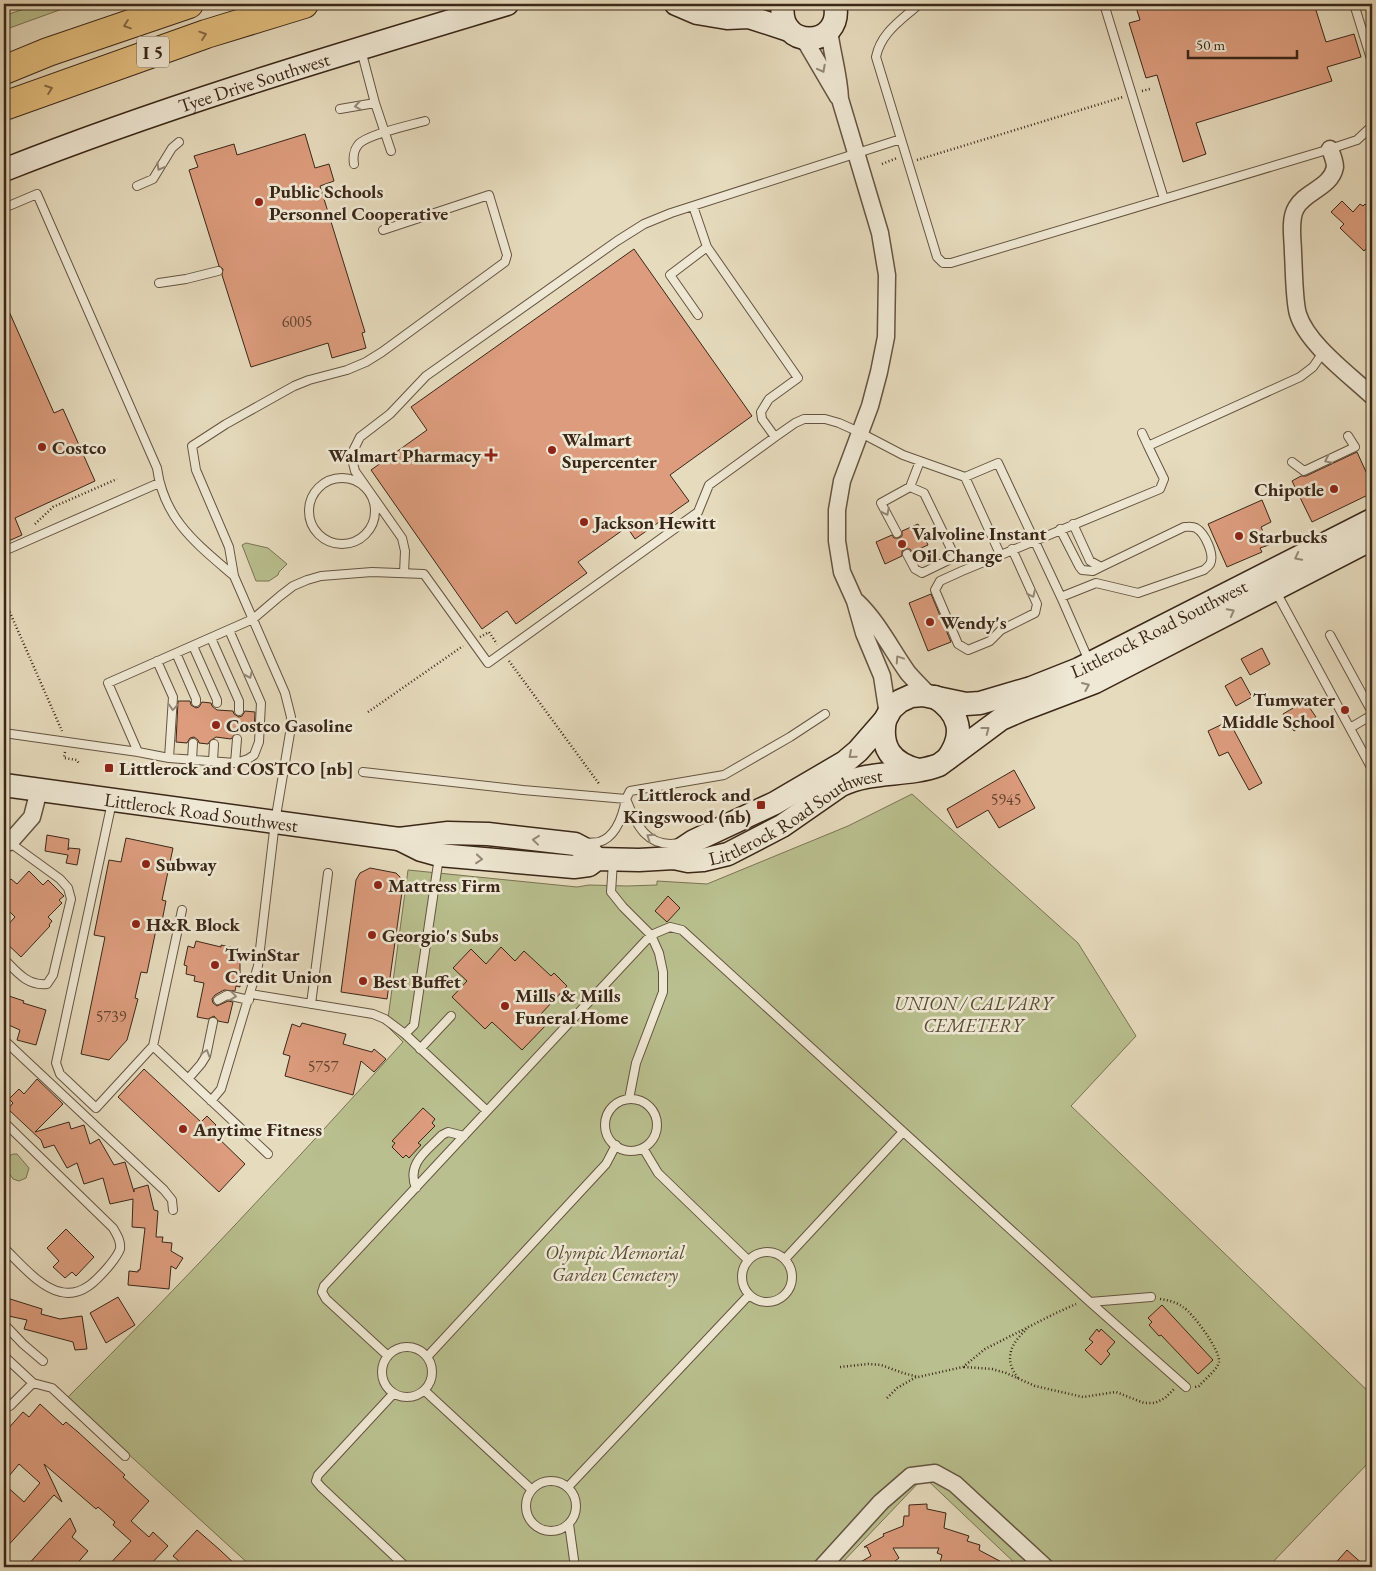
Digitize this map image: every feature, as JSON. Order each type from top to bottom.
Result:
[{"type":"highway","name":"I 5","points":[[4,70],[48,52],[189,4]]},
{"type":"highway","name":"I 5","points":[[4,106],[206,34],[304,4]]},
{"type":"main road","name":"Tyee Drive Southwest","points":[[4,170],[104,132],[219,92],[507,4]]},
{"type":"main road","points":[[676,4],[697,13],[727,18],[749,17],[813,39],[822,36],[839,13]]},
{"type":"main road","points":[[749,17],[773,4]]},
{"type":"main road","points":[[783,4],[784,22],[797,34]]},
{"type":"main road","name":"Littlerock Road Southwest","points":[[918,770],[906,767],[897,761],[889,753],[885,742],[883,731],[887,718],[891,709],[900,701],[911,696],[923,695],[966,704],[980,703],[1031,688],[1090,664],[1372,520]]},
{"type":"main road","name":"Littlerock Road Southwest","points":[[398,839],[421,850],[439,855],[574,868],[605,859],[674,858],[688,861],[703,860],[728,854],[782,826],[841,785],[866,776],[934,767],[1001,719],[1040,702],[1095,682],[1274,588],[1372,540]]},
{"type":"main road","points":[[932,697],[945,704],[953,713],[958,725],[958,737],[954,749],[947,759]]},
{"type":"main road","name":"Littlerock Road Southwest","points":[[674,858],[682,849],[694,841],[756,813],[826,774],[858,751],[887,718]]},
{"type":"main road","name":"Littlerock Road Southwest","points":[[4,785],[398,839],[448,833],[488,834],[575,844],[605,859]]},
{"type":"street","points":[[839,13],[831,50],[839,78],[840,99],[880,233],[887,275],[886,337],[870,406],[842,481],[837,510],[837,541],[842,572],[855,600],[864,633],[882,676],[887,718]]},
{"type":"street","points":[[797,34],[840,99]]},
{"type":"street","points":[[1330,149],[1335,166],[1330,180],[1302,201],[1296,208],[1292,218],[1298,313],[1304,328],[1314,342],[1372,396]]},
{"type":"street","points":[[855,600],[870,616],[909,673],[932,697]]},
{"type":"street","points":[[7,842],[32,817],[39,790]]},
{"type":"street","points":[[822,1567],[881,1502],[911,1476],[935,1473],[955,1484],[1045,1567]]},
{"type":"lane","points":[[919,4],[884,36],[878,46],[876,57],[937,257],[943,263],[951,263],[1330,149],[1356,140],[1372,126]]},
{"type":"lane","points":[[1104,4],[1164,199]]},
{"type":"lane","points":[[1354,4],[1372,62]]},
{"type":"lane","points":[[361,48],[375,103],[391,151]]},
{"type":"lane","points":[[340,109],[375,103]]},
{"type":"lane","points":[[354,164],[353,158],[358,144],[369,137],[425,121]]},
{"type":"lane","points":[[404,572],[405,551],[402,538],[355,471],[351,455],[360,437],[390,414],[426,376],[644,224],[693,206],[901,139]]},
{"type":"lane","points":[[137,186],[153,179],[172,148],[180,142]]},
{"type":"lane","points":[[4,208],[36,194],[157,468],[159,483],[179,524],[201,547],[234,576]]},
{"type":"lane","points":[[211,1101],[221,1089],[258,966],[275,822],[291,717],[285,693],[234,576],[229,547],[196,470],[192,446],[226,424],[294,386],[323,375],[347,370],[366,362],[505,262],[507,255],[489,195],[383,230]]},
{"type":"lane","points":[[693,206],[707,247],[798,378],[769,400],[761,412],[762,419],[775,436]]},
{"type":"lane","points":[[698,315],[670,275],[707,247]]},
{"type":"lane","points":[[159,283],[186,280],[218,271]]},
{"type":"lane","points":[[1148,446],[1300,378],[1313,367],[1324,351]]},
{"type":"lane","points":[[138,752],[108,683],[253,619],[293,586],[321,576],[368,572],[424,574],[488,663],[698,512],[709,485],[775,436],[804,419],[825,419],[859,432],[903,455],[965,477],[998,463],[1061,597],[1090,664]]},
{"type":"lane","points":[[1012,550],[1037,604],[1035,613],[1002,630],[990,641],[968,650],[958,644],[935,590],[940,581],[1000,554],[1160,489],[1164,479],[1142,433]]},
{"type":"lane","points":[[1292,462],[1304,471],[1355,447],[1348,436]]},
{"type":"lane","points":[[897,533],[881,503],[910,487],[920,461]]},
{"type":"lane","points":[[965,477],[1000,554]]},
{"type":"lane","points":[[348,478],[362,484],[370,492],[375,502],[376,514],[373,525],[362,538],[346,544],[335,544],[324,539],[316,532],[310,522],[308,510],[315,490],[323,483],[332,479],[348,478]]},
{"type":"lane","points":[[4,551],[159,483]]},
{"type":"lane","points":[[910,487],[924,493],[962,571]]},
{"type":"lane","points":[[1074,524],[1090,561],[1101,567]]},
{"type":"lane","points":[[1060,530],[1078,566],[1082,570],[1093,571],[1184,527],[1191,526],[1197,528],[1203,535],[1211,556],[1210,564],[1204,570],[1138,593],[1096,583],[1061,597]]},
{"type":"lane","points":[[907,554],[915,569],[922,573],[956,557]]},
{"type":"lane","points":[[1274,588],[1372,769]]},
{"type":"lane","points":[[4,733],[169,758],[235,763],[248,760],[257,749],[261,703],[229,630]]},
{"type":"lane","points":[[1330,635],[1372,713],[1350,728]]},
{"type":"lane","points":[[211,638],[239,701],[238,711]]},
{"type":"lane","points":[[193,646],[217,703]]},
{"type":"lane","points":[[176,653],[196,698],[196,702]]},
{"type":"lane","points":[[157,661],[173,697],[169,758]]},
{"type":"lane","points":[[575,844],[599,842],[610,836],[623,814],[630,791],[724,775],[790,737],[825,714]]},
{"type":"lane","points":[[235,763],[237,739]]},
{"type":"lane","points":[[192,760],[193,743]]},
{"type":"lane","points":[[213,761],[214,744]]},
{"type":"lane","points":[[363,772],[415,779],[626,799]]},
{"type":"lane","points":[[626,799],[636,824],[644,833],[658,842],[673,845],[694,841]]},
{"type":"lane","points":[[113,800],[56,1063],[60,1074],[96,1108],[153,1046],[182,910]]},
{"type":"lane","points":[[4,959],[24,978],[36,985],[47,984],[53,975],[71,900],[68,888],[60,879],[7,842]]},
{"type":"lane","points":[[405,1034],[414,1024],[439,855]]},
{"type":"lane","points":[[605,859],[611,892],[623,907],[652,935],[659,953],[663,972],[663,992],[636,1063],[629,1099]]},
{"type":"lane","points":[[311,1004],[328,873]]},
{"type":"lane","points":[[388,1356],[326,1299],[322,1292],[324,1286],[652,935],[670,926],[682,930],[903,1132],[948,1170],[1090,1302],[1183,1384]]},
{"type":"lane","points":[[218,1000],[221,996],[226,995],[250,997],[373,1014],[385,1019],[405,1034],[487,1111]]},
{"type":"lane","points":[[420,1050],[451,1016]]},
{"type":"lane","points":[[188,1079],[206,1056],[213,1022]]},
{"type":"lane","points":[[4,1040],[164,1190],[172,1200],[173,1210]]},
{"type":"lane","points":[[153,1046],[268,1154]]},
{"type":"lane","points":[[629,1099],[644,1102],[651,1108],[657,1122],[654,1137],[643,1148],[629,1150],[611,1141],[606,1130],[606,1118],[618,1103],[629,1099]]},
{"type":"lane","points":[[4,1122],[113,1228],[119,1238],[120,1250],[114,1261],[98,1280],[79,1292],[70,1294],[59,1292],[36,1278],[4,1248]]},
{"type":"lane","points":[[416,1188],[412,1179],[412,1171],[415,1164],[442,1135],[448,1132],[464,1136]]},
{"type":"lane","points":[[785,1259],[903,1132]]},
{"type":"lane","points":[[427,1357],[606,1164],[616,1145]]},
{"type":"lane","points":[[643,1148],[658,1173],[748,1260]]},
{"type":"lane","points":[[769,1251],[778,1253],[785,1259],[791,1267],[793,1276],[791,1285],[784,1296],[776,1301],[763,1302],[749,1295],[742,1282],[744,1265],[748,1260],[757,1254],[769,1251]]},
{"type":"lane","points":[[568,1487],[749,1295]]},
{"type":"lane","points":[[1090,1302],[1152,1297]]},
{"type":"lane","points":[[4,1324],[23,1344],[44,1361]]},
{"type":"lane","points":[[408,1347],[422,1352],[427,1357],[432,1368],[432,1374],[425,1391],[418,1396],[409,1398],[393,1394],[385,1384],[382,1373],[388,1356],[394,1351],[408,1347]]},
{"type":"lane","points":[[4,1356],[33,1383],[52,1388],[125,1456]]},
{"type":"lane","points":[[4,1406],[10,1406],[33,1383]]},
{"type":"lane","points":[[425,1391],[531,1489]]},
{"type":"lane","points":[[393,1394],[318,1475],[316,1481],[406,1567]]},
{"type":"lane","points":[[552,1480],[568,1487],[576,1500],[574,1517],[569,1524],[555,1531],[547,1531],[534,1524],[526,1511],[527,1496],[531,1489],[544,1481],[552,1480]]},
{"type":"lane","points":[[569,1524],[575,1567]]},
{"type":"path","points":[[882,164],[895,158],[920,160],[1150,89]]},
{"type":"path","points":[[32,528],[53,507],[117,479]]},
{"type":"path","points":[[4,599],[67,742],[64,758],[77,760],[79,764]]},
{"type":"path","points":[[368,712],[472,641],[489,632],[599,785],[611,785],[612,799]]},
{"type":"path","points":[[887,1398],[897,1388],[918,1377],[963,1367],[992,1369],[1035,1386],[1083,1397],[1116,1392],[1144,1403],[1155,1403],[1183,1384],[1192,1388],[1199,1386],[1218,1365],[1220,1358],[1211,1341],[1184,1307],[1170,1301],[1152,1297]]},
{"type":"path","points":[[963,1367],[985,1349],[1062,1310],[1076,1304],[1090,1302]]},
{"type":"path","points":[[1019,1379],[1013,1371],[1009,1360],[1012,1348],[1019,1336],[1030,1326]]},
{"type":"path","points":[[840,1367],[881,1365],[918,1377]]},
{"type":"green space","points":[[37,4],[76,4],[4,30],[4,16]]},
{"type":"green space","points":[[246,543],[268,548],[287,564],[278,575],[269,581],[256,581],[242,545]]},
{"type":"green space","name":"Olympic Memorial Garden Cemetery","points":[[912,794],[1078,943],[1136,1036],[1071,1106],[1372,1395],[1372,1459],[1268,1567],[1019,1567],[924,1477],[838,1567],[252,1567],[67,1398],[238,1222],[403,1042],[387,1026],[408,870],[577,887],[589,885],[657,885],[657,881],[707,884],[848,826]]},
{"type":"green space","points":[[17,1154],[29,1168],[26,1178],[19,1181],[13,1179],[4,1166],[7,1157]]},
{"type":"building","points":[[1135,4],[1314,4],[1326,42],[1354,34],[1361,57],[1327,67],[1332,81],[1196,123],[1206,154],[1183,162],[1157,75],[1146,78],[1129,23],[1140,20]]},
{"type":"building","points":[[305,134],[315,168],[329,164],[334,181],[320,186],[365,332],[362,333],[366,348],[332,358],[328,343],[251,367],[222,275],[223,269],[219,266],[189,170],[198,167],[194,156],[234,144],[237,155]]},
{"type":"building","points":[[1342,201],[1353,212],[1360,204],[1363,206],[1365,204],[1372,210],[1372,242],[1364,251],[1340,228],[1344,224],[1331,212]]},
{"type":"building","name":"Walmart Supercenter","points":[[634,249],[752,416],[670,475],[689,501],[635,539],[627,527],[578,562],[587,573],[516,624],[507,611],[482,629],[371,470],[427,430],[411,407]]},
{"type":"building","name":"Costco","points":[[4,300],[54,413],[63,409],[95,481],[15,518],[22,535],[4,543]]},
{"type":"building","name":"Chipotle","points":[[1357,452],[1372,485],[1372,493],[1312,522],[1292,481]]},
{"type":"building","name":"Starbucks","points":[[1262,500],[1271,522],[1261,527],[1269,545],[1260,548],[1262,552],[1227,567],[1208,524]]},
{"type":"building","name":"Valvoline Instant Oil Change","points":[[918,524],[928,545],[912,552],[910,549],[905,549],[902,551],[902,556],[885,564],[876,542],[892,535],[894,538],[899,538],[902,536],[902,531]]},
{"type":"building","name":"Wendy's","points":[[931,594],[951,642],[928,651],[909,603]]},
{"type":"building","points":[[1262,648],[1270,664],[1250,675],[1241,659]]},
{"type":"building","points":[[1241,677],[1252,697],[1236,706],[1225,686]]},
{"type":"building","name":"Costco Gasoline","points":[[178,701],[190,701],[191,705],[196,708],[202,702],[211,703],[217,710],[233,711],[239,717],[245,711],[255,712],[254,733],[237,732],[231,739],[216,737],[208,744],[199,743],[194,737],[190,738],[187,743],[176,742]]},
{"type":"building","points":[[1305,701],[1316,717],[1294,731],[1283,714]]},
{"type":"building","points":[[1229,721],[1262,783],[1249,790],[1228,752],[1219,756],[1208,731]]},
{"type":"building","points":[[1014,770],[1035,808],[999,828],[988,810],[957,828],[947,809]]},
{"type":"building","points":[[47,835],[69,839],[68,850],[69,848],[80,849],[77,865],[66,863],[68,855],[45,851]]},
{"type":"building","points":[[126,838],[173,848],[162,900],[166,901],[162,921],[158,920],[147,973],[141,972],[135,998],[138,999],[127,1040],[109,1060],[81,1054],[105,937],[94,935],[109,860],[121,862]]},
{"type":"building","points":[[370,868],[396,873],[403,885],[387,999],[341,992],[356,880],[360,873]]},
{"type":"building","points":[[29,871],[43,885],[48,880],[64,896],[59,900],[62,903],[48,917],[52,921],[50,926],[21,957],[4,941],[4,929],[15,917],[4,906],[4,886],[11,879],[17,884]]},
{"type":"building","points":[[668,896],[680,908],[667,922],[655,911]]},
{"type":"building","points":[[196,941],[234,948],[231,959],[240,961],[240,987],[236,986],[235,991],[224,990],[212,999],[213,1003],[217,1006],[228,1001],[233,1002],[228,1023],[218,1021],[214,1016],[208,1019],[197,1017],[204,983],[194,981],[195,976],[186,974],[187,966],[184,965],[188,946],[194,948]]},
{"type":"building","name":"Mills & Mills Funeral Home","points":[[501,947],[515,961],[524,951],[551,976],[554,973],[567,986],[540,1015],[548,1023],[522,1050],[492,1022],[485,1029],[452,997],[467,981],[453,968],[471,949],[486,964]]},
{"type":"building","points":[[9,996],[24,1001],[23,1003],[46,1010],[36,1045],[17,1040],[20,1030],[4,1023],[4,1011]]},
{"type":"building","points":[[302,1023],[346,1034],[343,1044],[372,1052],[374,1049],[386,1059],[374,1072],[361,1061],[353,1095],[285,1076],[290,1056],[283,1054],[292,1024],[300,1027]]},
{"type":"building","points":[[144,1069],[201,1122],[207,1116],[216,1125],[211,1131],[245,1164],[219,1192],[118,1097]]},
{"type":"building","points":[[37,1079],[63,1104],[35,1132],[69,1122],[71,1129],[84,1125],[90,1144],[99,1139],[114,1165],[125,1162],[134,1192],[134,1189],[148,1185],[154,1210],[158,1211],[156,1237],[163,1237],[162,1242],[172,1243],[171,1251],[183,1258],[176,1269],[171,1266],[169,1289],[128,1285],[129,1271],[138,1272],[140,1270],[145,1228],[132,1227],[133,1199],[110,1204],[103,1178],[84,1184],[77,1163],[67,1168],[54,1145],[44,1148],[41,1140],[8,1109],[13,1103],[9,1099],[19,1089],[24,1094]]},
{"type":"building","points":[[423,1108],[435,1119],[432,1123],[435,1126],[418,1143],[421,1145],[409,1158],[406,1155],[403,1158],[392,1147],[395,1143],[392,1141]]},
{"type":"building","points":[[66,1229],[94,1257],[76,1276],[72,1272],[65,1278],[53,1267],[59,1261],[47,1248]]},
{"type":"building","points":[[118,1297],[135,1325],[106,1343],[90,1313]]},
{"type":"building","points":[[7,1298],[42,1309],[41,1314],[60,1319],[82,1316],[87,1349],[75,1350],[73,1342],[24,1329],[27,1320],[4,1315]]},
{"type":"building","points":[[1162,1305],[1213,1360],[1198,1374],[1149,1325],[1152,1322],[1148,1318]]},
{"type":"building","points":[[1097,1329],[1099,1332],[1101,1329],[1115,1342],[1107,1351],[1110,1354],[1101,1365],[1085,1350],[1093,1342],[1089,1339]]},
{"type":"building","points":[[40,1404],[63,1425],[66,1422],[78,1432],[125,1475],[123,1477],[149,1501],[131,1521],[149,1537],[153,1532],[168,1546],[148,1567],[107,1567],[131,1541],[113,1525],[115,1522],[98,1507],[96,1509],[44,1464],[62,1502],[54,1495],[4,1550],[4,1484],[24,1502],[40,1483],[19,1464],[4,1482],[4,1440],[9,1434],[6,1431],[23,1412],[29,1417]]},
{"type":"building","points":[[927,1504],[927,1509],[946,1513],[944,1528],[969,1536],[967,1541],[980,1545],[979,1550],[1011,1567],[958,1567],[940,1562],[942,1555],[937,1553],[939,1548],[893,1548],[899,1558],[895,1561],[898,1567],[852,1567],[871,1556],[867,1547],[864,1547],[884,1536],[883,1534],[903,1526],[904,1516],[909,1516],[909,1505]]},
{"type":"building","points":[[70,1518],[76,1531],[72,1537],[88,1551],[74,1567],[26,1567]]},
{"type":"building","points":[[197,1530],[238,1567],[186,1567],[173,1556]]},
{"type":"building","points":[[1347,1550],[1366,1567],[1332,1567]]},
{"type":"place","name":"Public Schools Personnel Cooperative","points":[[259,202]]},
{"type":"place","name":"Costco","points":[[42,447]]},
{"type":"place","name":"Walmart Supercenter","points":[[552,450]]},
{"type":"place","name":"Walmart Pharmacy","points":[[491,455]]},
{"type":"place","name":"Chipotle","points":[[1334,489]]},
{"type":"place","name":"Jackson Hewitt","points":[[584,522]]},
{"type":"place","name":"Starbucks","points":[[1239,536]]},
{"type":"place","name":"Valvoline Instant Oil Change","points":[[902,544]]},
{"type":"place","name":"Wendy's","points":[[930,622]]},
{"type":"place","name":"Tumwater Middle School","points":[[1345,710]]},
{"type":"place","name":"Costco Gasoline","points":[[216,725]]},
{"type":"place","name":"Littlerock and COSTCO [nb]","points":[[109,768]]},
{"type":"place","name":"Littlerock and Kingswood (nb)","points":[[761,805]]},
{"type":"place","name":"Subway","points":[[146,864]]},
{"type":"place","name":"Mattress Firm","points":[[378,885]]},
{"type":"place","name":"H&R Block","points":[[136,924]]},
{"type":"place","name":"Georgio's Subs","points":[[372,935]]},
{"type":"place","name":"TwinStar Credit Union","points":[[215,965]]},
{"type":"place","name":"Best Buffet","points":[[363,981]]},
{"type":"place","name":"Mills & Mills Funeral Home","points":[[505,1006]]},
{"type":"place","name":"Anytime Fitness","points":[[183,1129]]},
{"type":"park label","name":"UNION / CALVARY CEMETERY","points":[[973,1014]]}]
